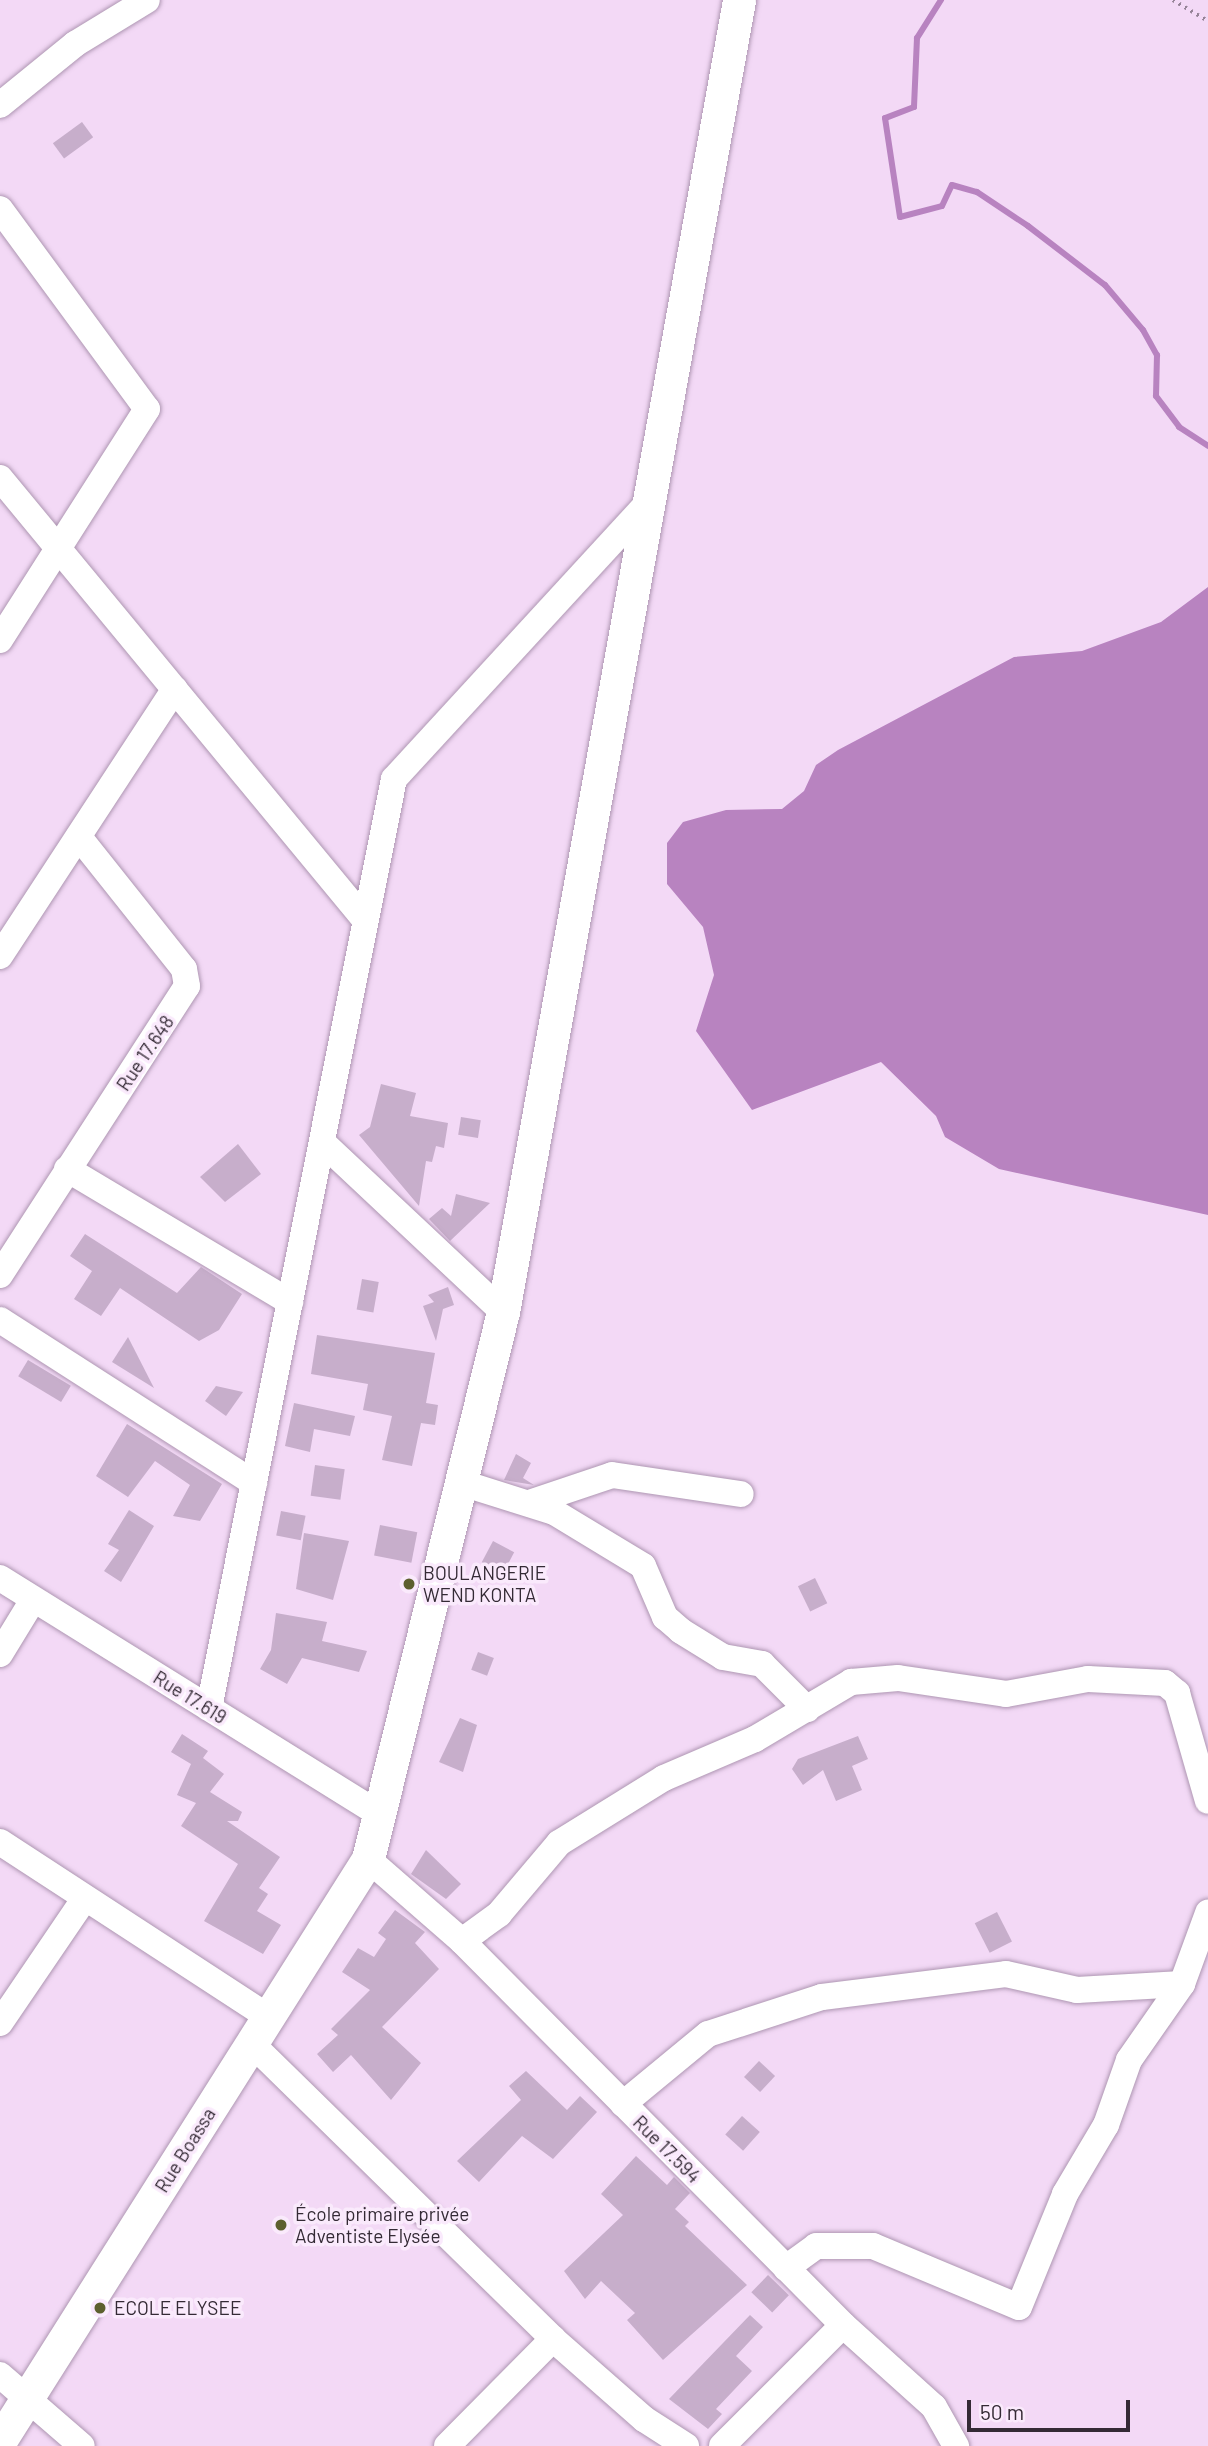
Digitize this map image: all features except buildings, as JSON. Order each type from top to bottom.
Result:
[{"type":"street","points":[[0,104],[75,44],[147,0]]},
{"type":"street","name":"Rue Boassa","points":[[0,2441],[368,1859],[503,1312],[739,0]]},
{"type":"street","points":[[0,209],[147,409],[60,551],[0,640]]},
{"type":"street","points":[[0,478],[365,920]]},
{"type":"street","points":[[208,1708],[396,776],[647,504]]},
{"type":"street","points":[[0,956],[175,689]]},
{"type":"street","name":"Rue 17.648","points":[[0,1275],[183,994],[187,978],[79,837]]},
{"type":"street","points":[[322,1142],[503,1312]]},
{"type":"street","points":[[67,1169],[290,1302]]},
{"type":"street","points":[[0,1320],[254,1483]]},
{"type":"street","points":[[531,1502],[612,1475],[741,1494]]},
{"type":"street","points":[[459,1482],[531,1502],[643,1566],[666,1617],[681,1631],[723,1657],[762,1664],[807,1709]]},
{"type":"street","name":"Rue 17.619","points":[[0,1578],[381,1815]]},
{"type":"street","points":[[0,1654],[33,1600]]},
{"type":"street","points":[[462,1941],[499,1914],[559,1843],[664,1778],[807,1709],[851,1682],[870,1679],[1006,1693],[1088,1679],[1165,1683],[1177,1693],[1208,1801]]},
{"type":"street","points":[[0,1842],[85,1898],[261,2031],[553,2339],[644,2419],[686,2446]]},
{"type":"street","name":"Rue 17.594","points":[[368,1859],[462,1941],[843,2325],[934,2407],[956,2446]]},
{"type":"street","points":[[0,2023],[85,1898]]},
{"type":"street","points":[[786,2268],[816,2246],[873,2246],[1019,2307],[1129,2060],[1182,1984],[1208,1913]]},
{"type":"street","points":[[623,2104],[708,2034],[822,1997],[1006,1974],[1077,1990],[1182,1984]]},
{"type":"street","points":[[722,2446],[843,2325]]},
{"type":"street","points":[[447,2446],[553,2339]]},
{"type":"street","points":[[0,2375],[30,2395],[82,2446]]},
{"type":"street","points":[[644,2419],[659,2446]]},
{"type":"path","points":[[1172,0],[1208,21]]},
{"type":"shaded area","points":[[1208,587],[1208,1215],[999,1169],[945,1137],[936,1116],[881,1062],[752,1110],[696,1031],[714,975],[703,927],[667,884],[667,843],[683,822],[726,810],[782,809],[804,791],[816,765],[838,750],[1014,657],[1082,651],[1161,622]]},
{"type":"waterway","points":[[941,0],[917,38],[914,107],[885,118],[900,217],[942,206],[952,185],[977,192],[1028,226],[1105,285],[1143,330],[1157,355],[1156,396],[1179,427],[1208,446]]},
{"type":"place","name":"BOULANGERIE WEND KONTA","points":[[409,1584]]},
{"type":"place","name":"École primaire privée Adventiste Elysée","points":[[281,2225]]},
{"type":"place","name":"ECOLE ELYSEE","points":[[100,2308]]}]
